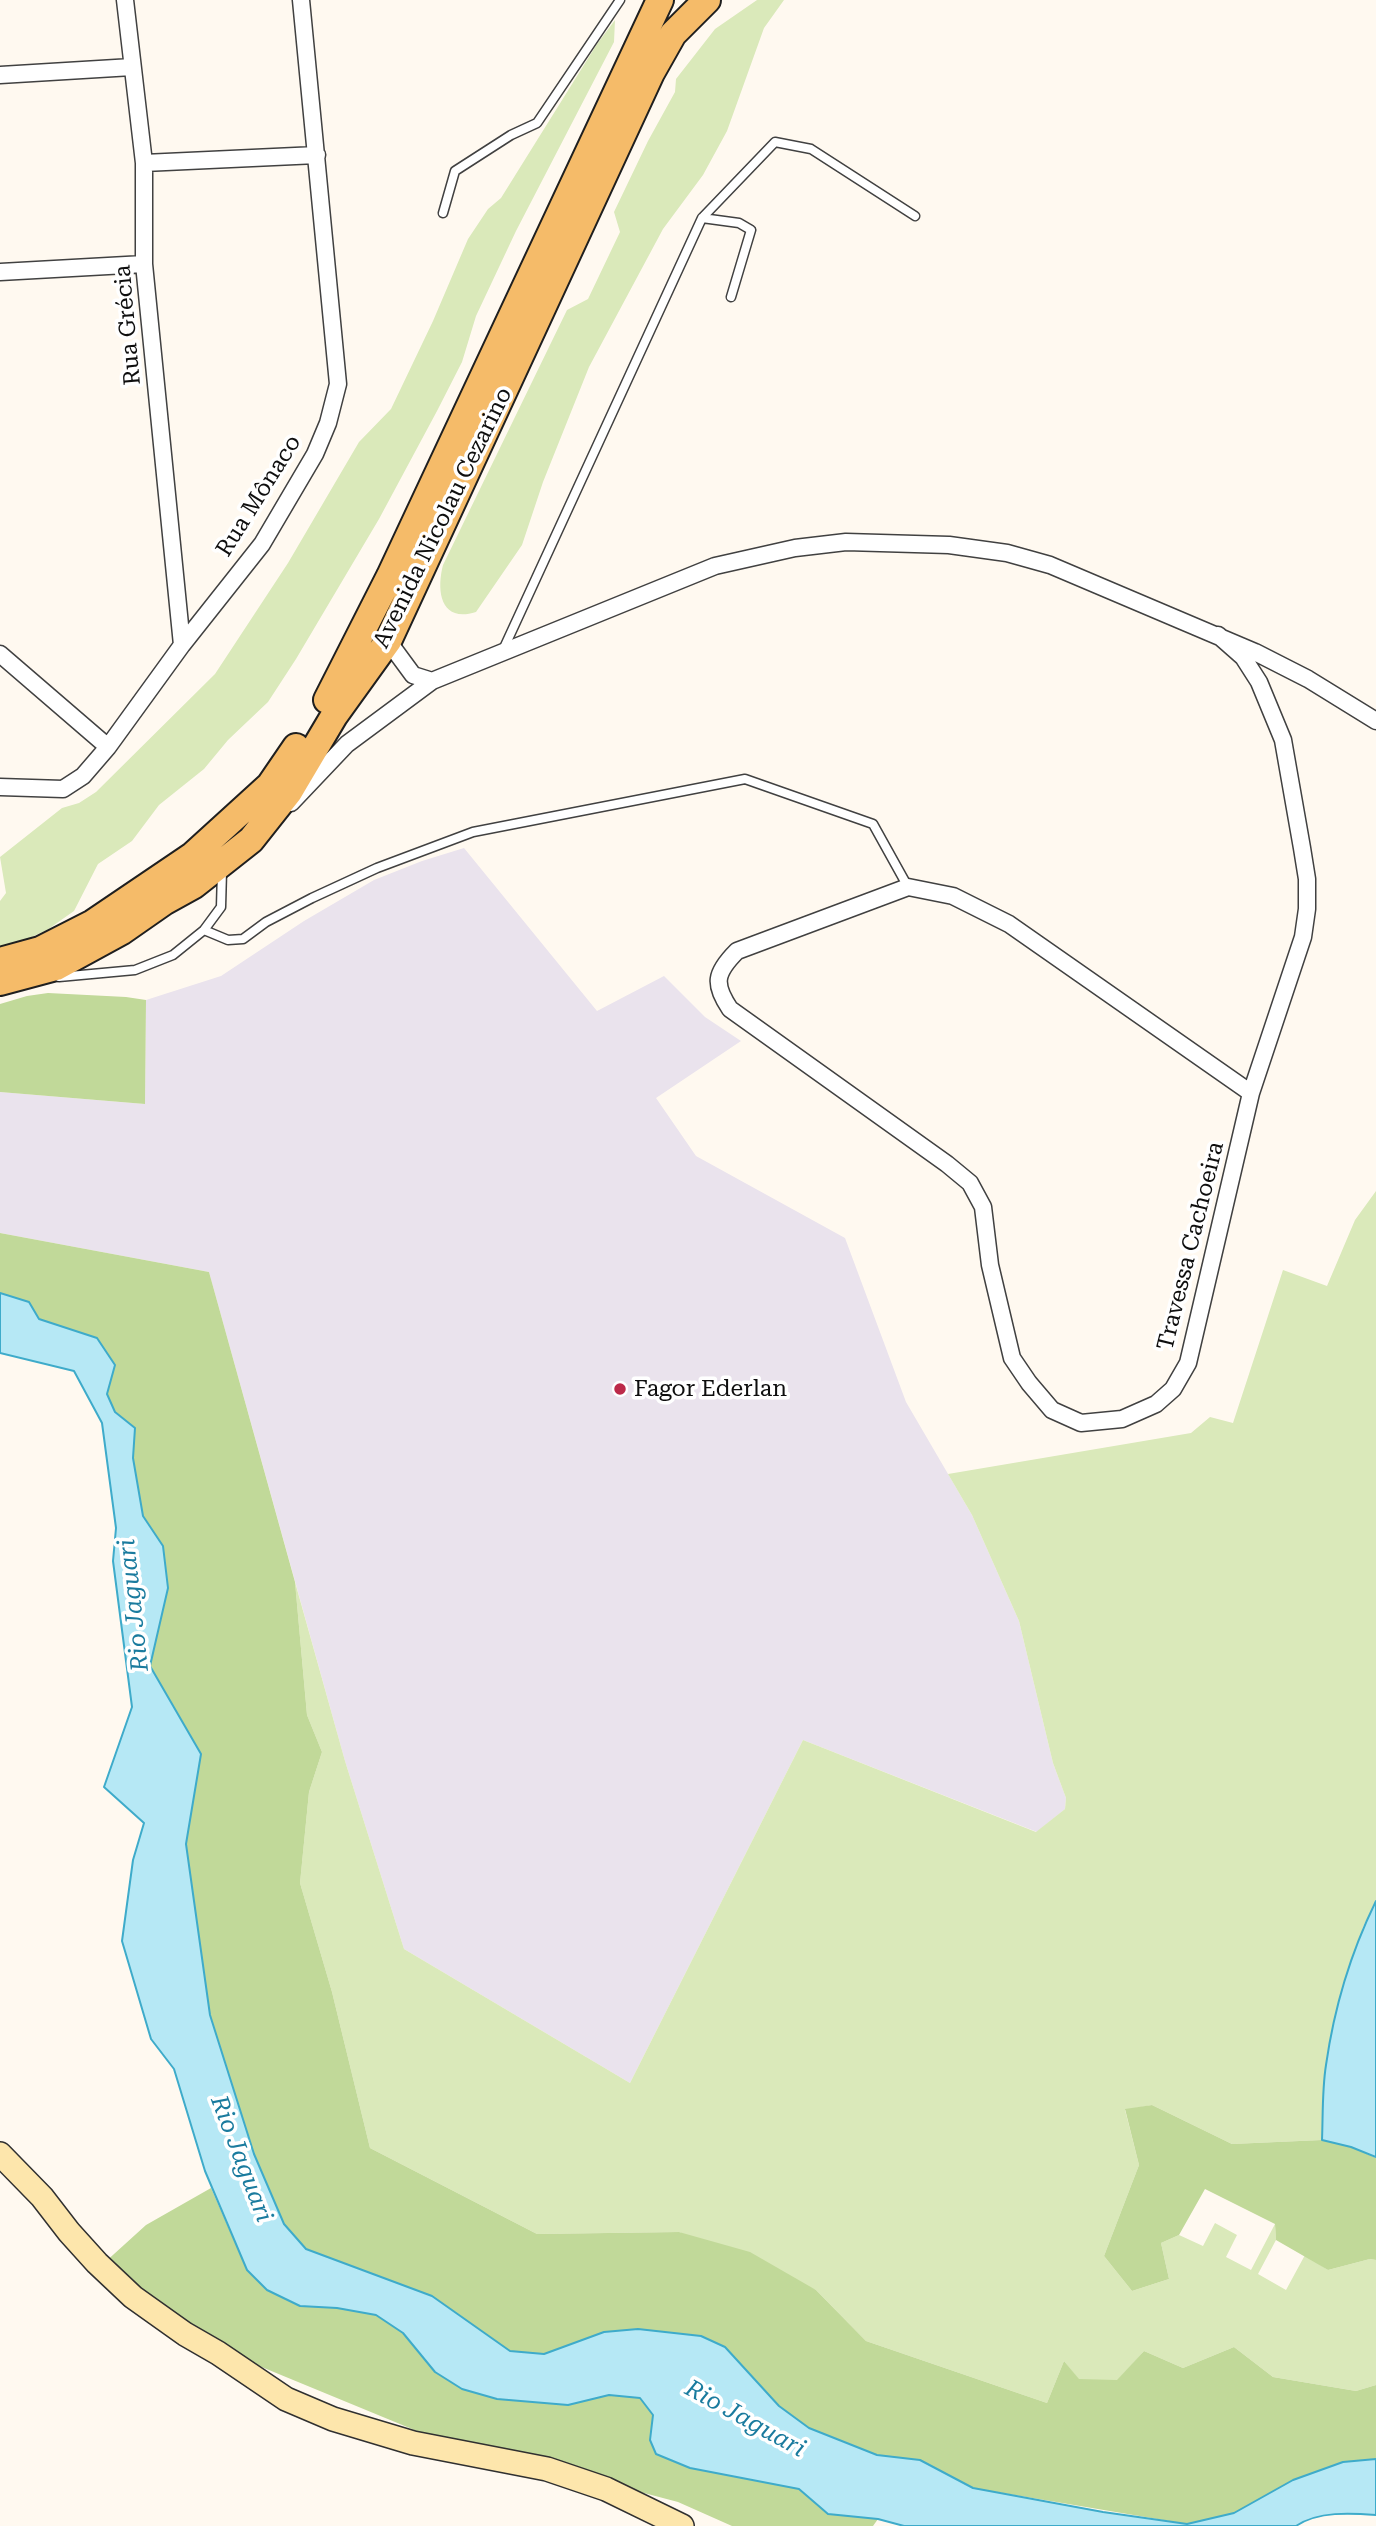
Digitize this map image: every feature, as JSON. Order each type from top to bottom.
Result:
[{"type":"main road","name":"Avenida Nicolau Cezarino","points":[[0,961],[40,950],[93,923],[131,899],[192,856],[270,785],[342,673],[660,0]]},
{"type":"main road","name":"Avenida Nicolau Cezarino","points":[[0,982],[56,967],[121,931],[194,885],[251,840],[289,792],[334,716],[388,641],[651,73],[673,34],[706,0]]},
{"type":"main road","points":[[0,2154],[42,2197],[97,2263],[133,2297],[286,2399],[333,2419],[413,2444],[547,2469],[606,2489],[681,2526]]},
{"type":"street","name":"Rua Grécia","points":[[125,0],[144,163],[144,264],[182,645]]},
{"type":"street","name":"Rua Mônaco","points":[[0,787],[63,789],[83,776],[262,544],[315,454],[328,423],[338,384],[301,0]]},
{"type":"street","points":[[0,75],[132,67]]},
{"type":"street","points":[[144,163],[317,155]]},
{"type":"street","points":[[0,272],[144,264]]},
{"type":"street","points":[[251,840],[310,785],[347,744],[432,681],[715,566],[794,548],[846,542],[949,545],[1007,553],[1050,565],[1219,635],[1308,678],[1376,721]]},
{"type":"street","name":"Travessa Cachoeira","points":[[908,887],[737,951],[725,963],[717,981],[719,993],[730,1009],[947,1164],[970,1184],[983,1207],[989,1265],[1012,1358],[1029,1384],[1052,1410],[1081,1423],[1122,1419],[1156,1404],[1173,1389],[1188,1363],[1251,1093],[1303,937],[1307,909],[1307,879],[1283,740],[1259,682],[1243,657],[1219,635]]},
{"type":"street","points":[[388,641],[413,676],[432,681]]},
{"type":"street","points":[[0,654],[108,747]]},
{"type":"street","points":[[908,887],[953,896],[1009,924],[1251,1093]]},
{"type":"lane","points":[[443,213],[455,171],[511,135],[537,123],[620,0]]},
{"type":"lane","points":[[501,653],[702,218],[775,142],[811,149],[915,216]]},
{"type":"lane","points":[[702,218],[739,223],[751,230],[732,297]]},
{"type":"lane","points":[[204,930],[228,940],[243,939],[267,922],[312,898],[377,868],[473,832],[745,779],[873,824],[908,887]]},
{"type":"lane","points":[[0,982],[135,970],[173,955],[204,930],[221,907],[222,864]]},
{"type":"shaded area","points":[[464,848],[597,1011],[664,976],[705,1017],[741,1041],[656,1098],[696,1156],[845,1238],[906,1402],[972,1515],[1019,1621],[1053,1763],[1066,1798],[1065,1809],[1037,1832],[803,1740],[630,2083],[404,1949],[345,1761],[209,1272],[0,1233],[0,1092],[145,1104],[146,1000],[221,976],[304,921],[374,880]]},
{"type":"green space","points":[[757,0],[784,0],[764,28],[727,131],[703,175],[663,229],[589,367],[543,482],[522,545],[476,612],[455,613],[448,609],[441,595],[443,565],[567,310],[588,299],[620,232],[614,212],[675,92],[676,79],[715,29]]},
{"type":"green space","points":[[615,20],[614,42],[516,231],[476,316],[462,362],[379,519],[268,702],[228,740],[204,769],[159,805],[132,841],[98,864],[74,911],[47,930],[0,951],[0,901],[6,893],[0,857],[62,808],[79,803],[96,792],[215,674],[288,563],[359,442],[391,409],[468,239],[488,209],[501,198],[597,44]]},
{"type":"green space","points":[[48,993],[146,1000],[145,1104],[0,1092],[0,1004]]},
{"type":"green space","points":[[1376,1191],[1376,1901],[1363,1927],[1326,2066],[1322,2140],[1232,2144],[1152,2105],[1125,2110],[1139,2165],[1104,2256],[1132,2291],[1169,2279],[1161,2243],[1179,2235],[1203,2246],[1215,2223],[1237,2235],[1226,2257],[1251,2270],[1275,2224],[1276,2240],[1258,2274],[1286,2290],[1305,2255],[1328,2270],[1370,2259],[1376,2260],[1376,2385],[1356,2391],[1273,2377],[1234,2347],[1183,2368],[1144,2351],[1118,2380],[1079,2380],[1064,2361],[1047,2403],[866,2341],[816,2290],[679,2232],[537,2234],[370,2148],[332,1992],[300,1883],[309,1792],[322,1752],[307,1715],[295,1582],[345,1761],[404,1949],[630,2083],[803,1740],[1036,1832],[1065,1809],[1066,1798],[1053,1763],[1019,1621],[972,1515],[948,1474],[1191,1433],[1210,1417],[1233,1423],[1283,1270],[1327,1286],[1355,1220]]},
{"type":"green space","points":[[0,1233],[209,1272],[295,1582],[307,1715],[322,1752],[309,1792],[300,1883],[332,1992],[370,2148],[537,2234],[679,2232],[750,2252],[816,2290],[866,2341],[1047,2403],[1064,2361],[1079,2379],[1117,2380],[1144,2351],[1183,2368],[1234,2347],[1273,2377],[1356,2391],[1376,2385],[1376,2459],[1343,2462],[1293,2480],[1234,2513],[1187,2524],[973,2488],[920,2460],[877,2455],[809,2428],[779,2406],[725,2347],[604,2332],[544,2354],[510,2351],[432,2296],[306,2249],[284,2224],[254,2154],[210,2015],[185,1844],[200,1754],[150,1666],[168,1588],[163,1546],[143,1516],[133,1458],[135,1429],[115,1412],[107,1394],[115,1365],[97,1338],[39,1319],[29,1302],[0,1293]]},
{"type":"green space","points":[[1152,2105],[1232,2144],[1322,2140],[1351,2147],[1376,2158],[1376,2260],[1370,2259],[1328,2270],[1276,2240],[1275,2224],[1205,2189],[1179,2235],[1161,2243],[1169,2279],[1132,2291],[1104,2256],[1139,2165],[1125,2109]]},
{"type":"green space","points":[[211,2188],[247,2270],[300,2306],[337,2308],[376,2315],[403,2333],[435,2372],[568,2405],[609,2395],[640,2398],[653,2415],[650,2440],[690,2468],[799,2489],[828,2514],[878,2519],[873,2526],[732,2526],[678,2502],[429,2436],[218,2349],[103,2264],[146,2225]]},
{"type":"water","name":"Rio Jaguari","points":[[0,1293],[29,1302],[39,1319],[97,1338],[115,1365],[107,1394],[115,1412],[135,1428],[133,1458],[143,1516],[163,1546],[168,1588],[150,1666],[201,1754],[186,1844],[210,2015],[254,2154],[284,2224],[306,2249],[432,2296],[510,2351],[544,2354],[604,2332],[638,2329],[701,2336],[725,2347],[779,2406],[809,2428],[877,2455],[920,2460],[973,2488],[1103,2512],[1187,2524],[1234,2513],[1293,2480],[1343,2462],[1376,2459],[1376,2515],[1324,2515],[1296,2526],[904,2526],[878,2519],[828,2514],[799,2489],[690,2468],[656,2454],[650,2440],[653,2415],[640,2398],[609,2395],[568,2405],[497,2399],[462,2389],[435,2372],[403,2333],[376,2315],[337,2308],[300,2306],[267,2290],[247,2270],[205,2171],[174,2069],[151,2039],[122,1941],[133,1860],[144,1823],[104,1787],[132,1707],[113,1561],[116,1528],[102,1423],[74,1371],[0,1353]]},
{"type":"water","points":[[1376,1901],[1376,2157],[1322,2140],[1323,2093],[1329,2044],[1351,1961]]},
{"type":"place","name":"Fagor Ederlan","points":[[620,1389]]}]
